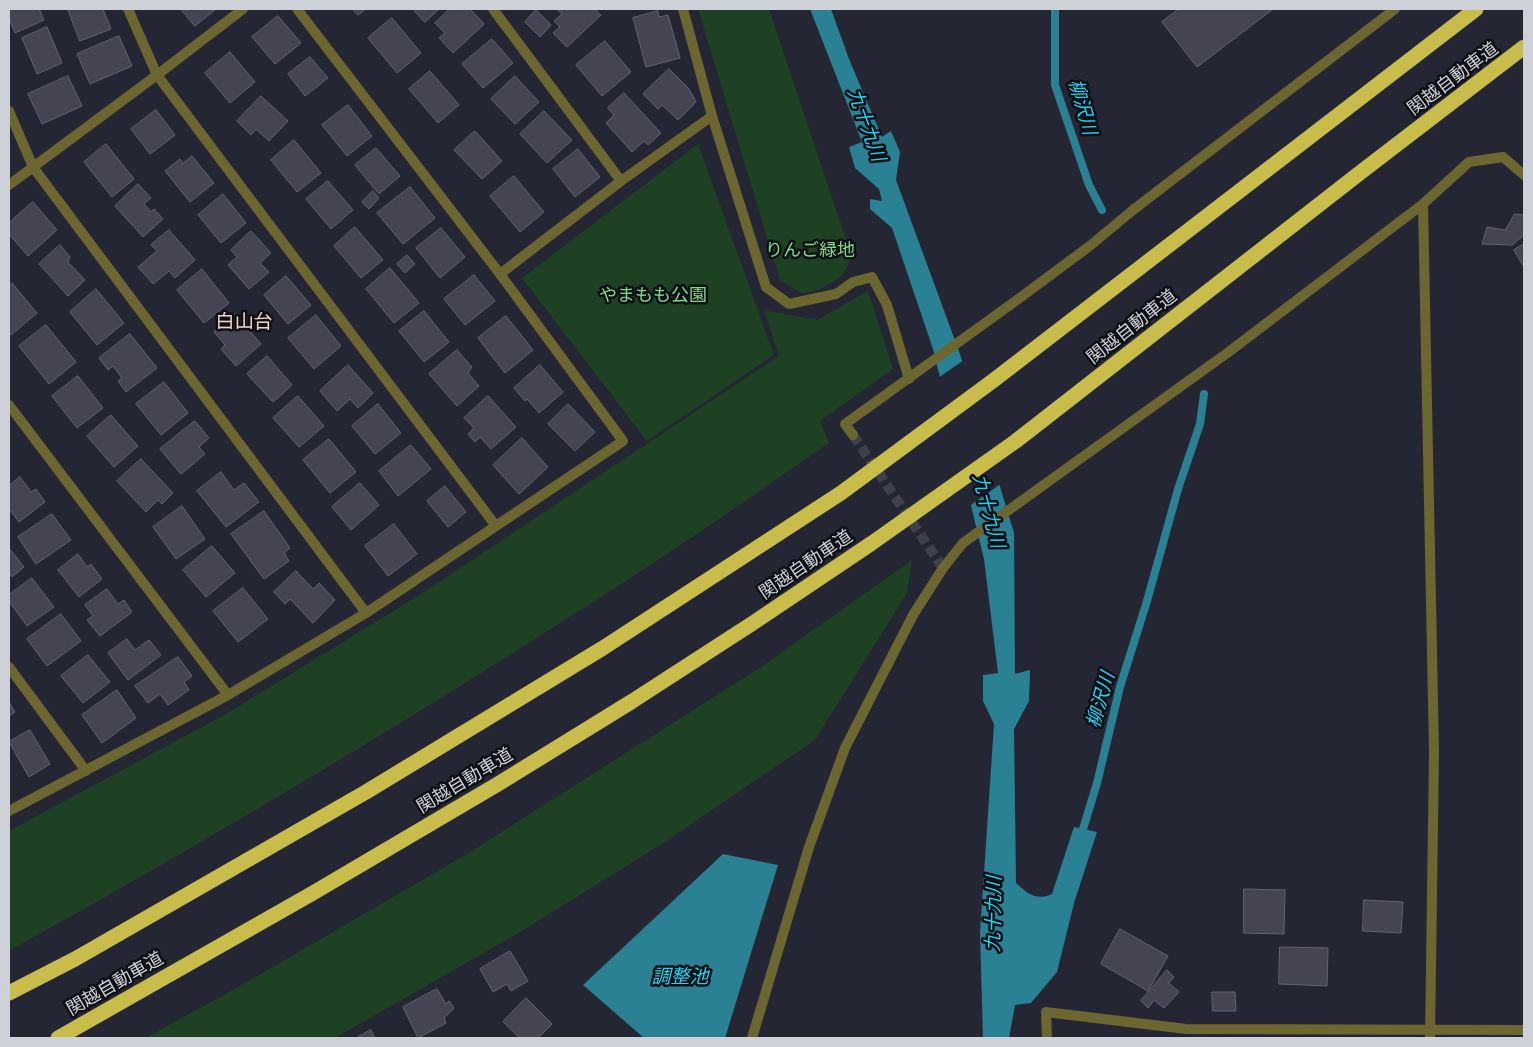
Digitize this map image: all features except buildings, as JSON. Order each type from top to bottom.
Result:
[{"type":"highway","points":[[9,993],[75,959],[366,792],[603,648],[841,492],[994,380],[1476,9]]},
{"type":"highway","name":"関越自動車道","points":[[58,1038],[313,893],[531,764],[753,623],[1016,441],[1524,47]]},
{"type":"street","points":[[128,9],[157,75],[496,526]]},
{"type":"street","points":[[9,185],[243,9]]},
{"type":"street","points":[[9,811],[228,695],[366,613],[623,441],[500,274],[297,9]]},
{"type":"street","points":[[493,9],[621,181]]},
{"type":"street","points":[[683,9],[712,116],[766,287],[790,304],[836,294],[853,282],[872,277],[886,305],[909,379]]},
{"type":"street","points":[[853,435],[846,424],[1091,245],[1133,210],[1395,9]]},
{"type":"street","points":[[9,111],[33,167],[366,613]]},
{"type":"street","points":[[500,274],[621,181],[712,116]]},
{"type":"street","points":[[752,1038],[809,847],[845,748],[913,615],[963,543],[1230,351],[1423,204],[1469,162],[1503,157],[1524,175]]},
{"type":"street","points":[[1423,204],[1434,751],[1430,1034]]},
{"type":"street","points":[[9,405],[228,695]]},
{"type":"street","points":[[9,667],[86,770]]},
{"type":"street","points":[[1047,1038],[1046,1012],[1186,1029],[1430,1034],[1524,1030]]},
{"type":"green space","name":"りんご緑地","points":[[698,9],[769,9],[852,257],[842,276],[819,290],[801,293],[780,280]]},
{"type":"green space","name":"やまもも公園","points":[[698,144],[774,355],[647,441],[522,278]]},
{"type":"green space","points":[[868,291],[893,369],[820,421],[829,443],[636,574],[502,660],[222,830],[9,951],[9,831],[226,714],[421,594],[779,356],[764,310],[817,320]]},
{"type":"green space","points":[[912,560],[907,593],[815,740],[665,842],[517,934],[335,1038],[145,1038],[235,989],[467,854],[761,667]]},
{"type":"water","name":"九十九川","points":[[810,9],[831,9],[849,59],[882,137],[891,131],[900,152],[896,180],[960,354],[1014,533],[1015,674],[1030,670],[1029,701],[1014,729],[1016,883],[1032,895],[1041,897],[1052,894],[1074,827],[1097,832],[1074,903],[1057,972],[1031,1003],[1015,1005],[1009,1038],[983,1038],[980,933],[994,724],[983,701],[983,675],[998,673],[984,559],[933,349],[892,228],[870,209],[870,199],[882,201],[879,189],[855,168],[849,147],[862,142]]},
{"type":"water","name":"調整池","points":[[723,854],[778,865],[725,1038],[644,1038],[583,985]]},
{"type":"pier","points":[[964,360],[1002,483],[968,507],[938,378]]},
{"type":"waterway","name":"柳沢川","points":[[1055,9],[1055,85],[1089,185],[1102,210]]},
{"type":"waterway","name":"柳沢川","points":[[1080,839],[1097,783],[1120,687],[1147,601],[1178,489],[1200,424],[1204,394]]},
{"type":"tunnel","points":[[853,435],[943,568]]},
{"type":"district","name":"白山台","points":[[244,322]]}]
